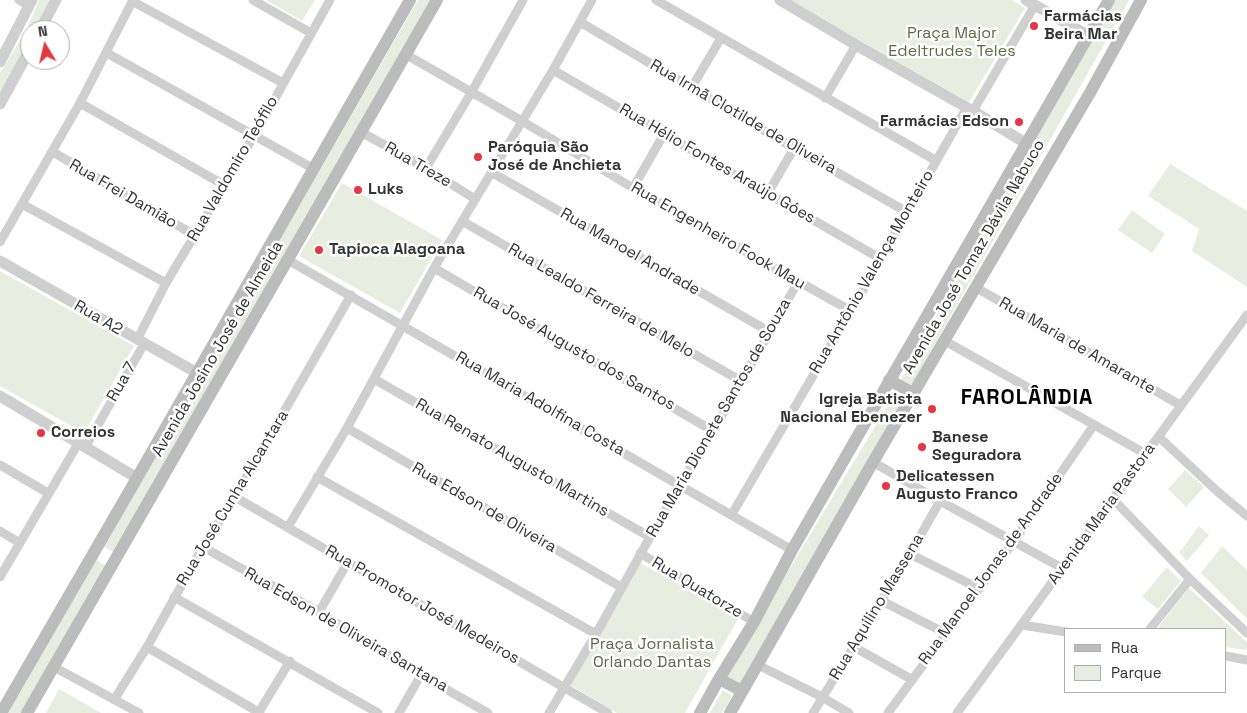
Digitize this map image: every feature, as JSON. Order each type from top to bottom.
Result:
[{"type":"main road","name":"Avenida Josino José de Almeida","points":[[1,713],[410,0]]},
{"type":"main road","name":"Avenida Josino José de Almeida","points":[[27,713],[437,0]]},
{"type":"main road","name":"Avenida José Tomaz Dávila Nabuco","points":[[700,713],[754,622],[792,550],[1109,0]]},
{"type":"main road","name":"Avenida José Tomaz Dávila Nabuco","points":[[730,713],[913,393],[1142,0]]},
{"type":"main road","points":[[890,380],[913,393]]},
{"type":"main road","points":[[96,549],[103,556],[114,559]]},
{"type":"main road","points":[[719,679],[742,691]]},
{"type":"street","points":[[45,20],[56,0]]},
{"type":"street","points":[[253,0],[311,33]]},
{"type":"street","name":"Rua Valdomiro Teófilo","points":[[141,342],[166,283],[254,136],[330,0]]},
{"type":"street","points":[[426,168],[523,0]]},
{"type":"street","points":[[288,526],[347,428],[434,268],[553,70],[592,0]]},
{"type":"street","points":[[656,0],[935,160]]},
{"type":"street","points":[[780,0],[970,109],[1027,144]]},
{"type":"street","points":[[0,242],[80,103],[133,1],[283,83]]},
{"type":"street","points":[[0,62],[27,2]]},
{"type":"street","points":[[1030,2],[1089,36]]},
{"type":"street","name":"Rua Antônio Valença Monteiro","points":[[732,514],[881,259],[935,160],[970,109],[1030,2]]},
{"type":"street","name":"Rua Irmã Clotilde de Oliveira","points":[[580,22],[907,212]]},
{"type":"street","points":[[692,88],[721,38]]},
{"type":"street","points":[[825,98],[856,45]]},
{"type":"street","points":[[107,53],[314,170]]},
{"type":"street","name":"Rua Engenheiro Fook Mau","points":[[405,54],[522,121],[633,188],[851,311]]},
{"type":"street","points":[[0,104],[20,67]]},
{"type":"street","name":"Rua Hélio Fontes Araújo Góes","points":[[553,70],[881,259]]},
{"type":"street","points":[[80,103],[224,185]]},
{"type":"street","name":"Rua Treze","points":[[361,132],[426,168],[475,199]]},
{"type":"street","points":[[633,188],[664,134]]},
{"type":"street","points":[[768,193],[794,148]]},
{"type":"street","name":"Rua Frei Damião","points":[[52,152],[194,235]]},
{"type":"street","name":"Rua Manoel Andrade","points":[[491,172],[770,332]]},
{"type":"street","points":[[22,204],[166,283]]},
{"type":"street","name":"Rua Lealdo Ferreira de Melo","points":[[462,221],[741,381]]},
{"type":"street","name":"Rua Maria Adolfina Costa","points":[[288,260],[792,550]]},
{"type":"street","name":"Rua A2","points":[[0,261],[197,373]]},
{"type":"street","name":"Rua José Augusto dos Santos","points":[[434,268],[713,431]]},
{"type":"street","name":"Rua Maria Dionete Santos de Souza","points":[[549,713],[798,282]]},
{"type":"street","name":"Rua Maria de Amarante","points":[[975,287],[1180,405]]},
{"type":"street","name":"Rua José Cunha Alcantara","points":[[114,700],[147,647],[203,547],[235,497],[351,295]]},
{"type":"street","name":"Avenida Maria Pastora","points":[[957,713],[1247,315]]},
{"type":"street","points":[[945,341],[1146,454]]},
{"type":"street","name":"Rua 7","points":[[0,577],[48,493],[82,444],[141,342]]},
{"type":"street","name":"Rua Renato Augusto Martins","points":[[374,379],[650,536]]},
{"type":"street","points":[[0,396],[137,478]]},
{"type":"street","name":"Rua Manoel Jonas de Andrade","points":[[888,713],[911,679],[1014,541],[1094,425]]},
{"type":"street","name":"Rua Edson de Oliveira","points":[[347,428],[621,587]]},
{"type":"street","points":[[1159,437],[1218,492],[1247,516]]},
{"type":"street","points":[[874,462],[940,501],[1062,568]]},
{"type":"street","points":[[0,465],[48,493]]},
{"type":"street","points":[[317,476],[596,634]]},
{"type":"street","name":"Rua Promotor José Medeiros","points":[[235,497],[608,713]]},
{"type":"street","points":[[1113,499],[1190,579],[1247,633]]},
{"type":"street","name":"Rua Aquilino Massena","points":[[813,713],[882,601],[940,501]]},
{"type":"street","points":[[0,532],[20,543]]},
{"type":"street","name":"Rua Edson de Oliveira Santana","points":[[203,547],[319,612],[421,675],[488,713]]},
{"type":"street","name":"Rua Quatorze","points":[[640,553],[754,622]]},
{"type":"street","points":[[910,554],[978,588]]},
{"type":"street","points":[[319,612],[348,562]]},
{"type":"street","points":[[1151,628],[1190,579]]},
{"type":"street","points":[[174,597],[290,661],[378,713]]},
{"type":"street","points":[[882,601],[945,633]]},
{"type":"street","points":[[1022,625],[1064,632]]},
{"type":"street","points":[[147,647],[259,713],[290,661]]},
{"type":"street","points":[[854,647],[911,679]]},
{"type":"street","points":[[1227,656],[1245,658]]},
{"type":"street","points":[[758,664],[849,713]]},
{"type":"street","points":[[54,667],[139,713]]},
{"type":"street","points":[[399,713],[421,675]]},
{"type":"green space","points":[[39,0],[50,0],[40,20],[31,20]]},
{"type":"green space","points":[[266,0],[315,0],[302,21]]},
{"type":"green space","points":[[418,0],[434,0],[115,553],[103,546]]},
{"type":"green space","name":"Praça Major Edeltrudes Teles","points":[[787,0],[1012,0],[1025,8],[969,102]]},
{"type":"green space","points":[[1113,0],[1129,0],[913,383],[910,385],[901,380]]},
{"type":"green space","points":[[20,40],[20,59],[0,97],[0,73]]},
{"type":"green space","points":[[1170,164],[1247,211],[1247,287],[1192,251],[1199,229],[1148,196]]},
{"type":"green space","points":[[342,183],[442,240],[400,313],[299,256]]},
{"type":"green space","points":[[1132,210],[1165,234],[1152,253],[1118,230]]},
{"type":"green space","points":[[0,271],[134,346],[84,433],[0,386]]},
{"type":"green space","points":[[894,395],[901,397],[903,402],[740,684],[725,676]]},
{"type":"green space","points":[[1185,470],[1204,487],[1186,507],[1168,489]]},
{"type":"green space","points":[[1199,526],[1209,535],[1187,561],[1179,553]]},
{"type":"green space","points":[[1222,546],[1247,570],[1247,619],[1201,573]]},
{"type":"green space","points":[[96,560],[108,567],[23,713],[7,713]]},
{"type":"green space","name":"Praça Jornalista Orlando Dantas","points":[[640,563],[739,617],[685,713],[617,713],[569,684]]},
{"type":"green space","points":[[1167,567],[1181,581],[1158,609],[1142,597]]},
{"type":"green space","points":[[1189,588],[1247,642],[1247,648],[1245,650],[1227,647],[1227,628],[1158,628]]},
{"type":"green space","points":[[59,689],[101,713],[46,713]]},
{"type":"green space","points":[[723,690],[732,696],[722,713],[710,713]]},
{"type":"place","name":"Farmácias Beira Mar","points":[[1034,26]]},
{"type":"place","name":"Farmácias Edson","points":[[1019,122]]},
{"type":"place","name":"Paróquia São José de Anchieta","points":[[478,157]]},
{"type":"place","name":"Luks","points":[[358,190]]},
{"type":"place","name":"Tapioca Alagoana","points":[[319,250]]},
{"type":"place","name":"Igreja Batista Nacional Ebenezer","points":[[932,409]]},
{"type":"place","name":"Correios","points":[[41,433]]},
{"type":"place","name":"Banese Seguradora","points":[[922,447]]},
{"type":"place","name":"Delicatessen Augusto Franco","points":[[886,486]]},
{"type":"district","name":"FAROLÂNDIA","points":[[1027,398]]}]
